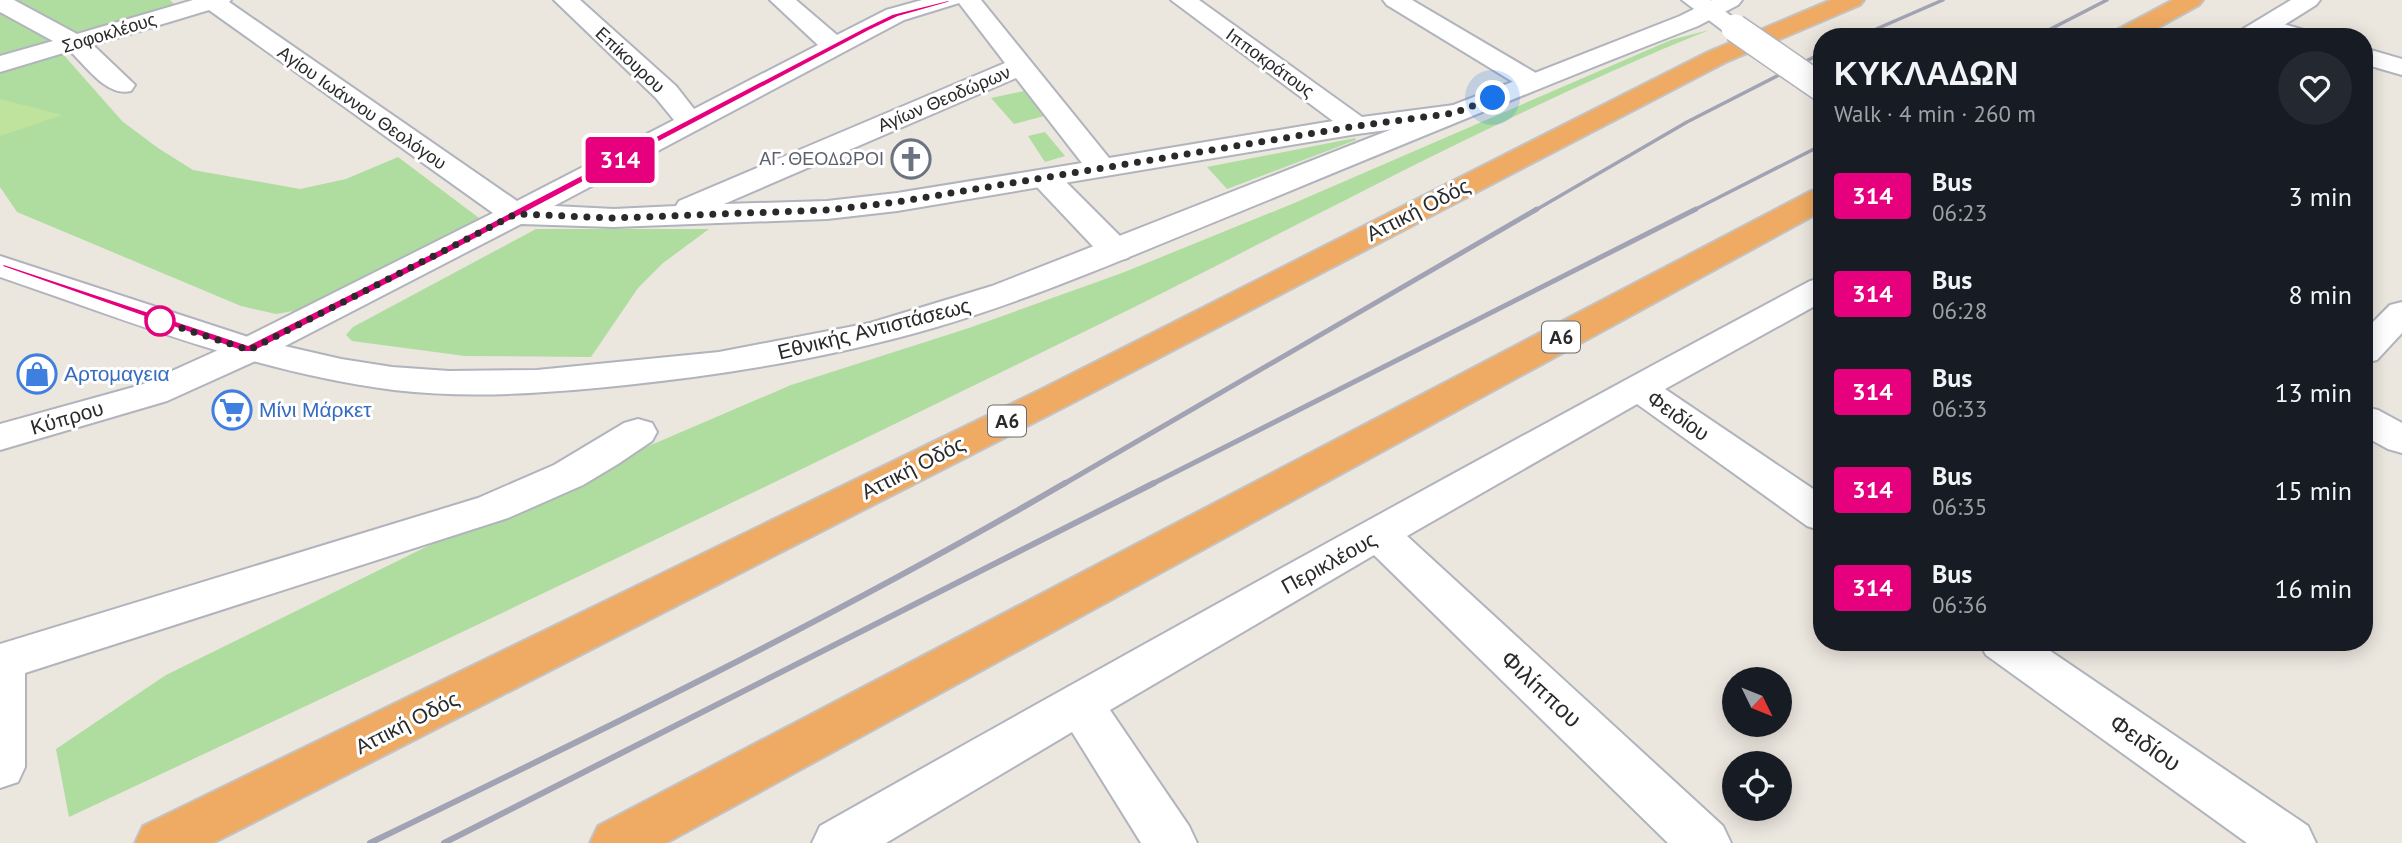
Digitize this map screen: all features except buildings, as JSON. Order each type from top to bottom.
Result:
[{"type":"highway","name":"Αττική Οδός","points":[[162,843],[1057,396],[1717,57],[1852,0]]},
{"type":"highway","points":[[2139,28],[2191,0]]},
{"type":"highway","name":"Α6","points":[[617,843],[1813,203]]},
{"type":"street","name":"Επίκουρου","points":[[566,0],[666,92],[691,123]]},
{"type":"street","points":[[782,0],[836,47]]},
{"type":"street","name":"Κύπρου","points":[[0,437],[154,393],[249,350],[516,214],[895,15],[948,0]]},
{"type":"street","points":[[968,0],[1103,170]]},
{"type":"street","name":"Ιπποκράτους","points":[[1183,0],[1357,126]]},
{"type":"street","points":[[2262,28],[2308,0]]},
{"type":"street","name":"Σοφοκλέους","points":[[0,64],[214,1]]},
{"type":"street","name":"Αγίου Ιωάννου Θεολόγου","points":[[214,1],[488,197],[516,214]]},
{"type":"street","points":[[0,2],[76,43],[122,85]]},
{"type":"street","points":[[1409,2],[1532,82]]},
{"type":"street","points":[[1717,10],[1813,81]]},
{"type":"street","name":"Εθνικής Αντιστάσεως","points":[[6,272],[249,350],[341,371],[398,379],[512,382],[687,368],[783,353],[878,332],[981,302],[1116,251],[1454,113],[1717,10]]},
{"type":"street","points":[[2373,59],[2402,67]]},
{"type":"street","name":"Αγίων Θεοδώρων","points":[[675,214],[1019,67]]},
{"type":"street","points":[[516,214],[614,218],[827,210],[1103,170],[1357,126],[1454,113]]},
{"type":"street","points":[[1046,178],[1116,251]]},
{"type":"street","name":"Περικλέους","points":[[839,843],[1079,703],[1637,387],[1813,293]]},
{"type":"street","points":[[2373,343],[2402,312]]},
{"type":"street","name":"Φειδίου","points":[[1637,387],[1813,510]]},
{"type":"street","points":[[2373,424],[2402,440]]},
{"type":"street","points":[[0,767],[0,663],[454,520],[574,474],[610,453],[638,432]]},
{"type":"street","name":"Φιλίππου","points":[[1379,535],[1704,843]]},
{"type":"street","name":"Φειδίου","points":[[2015,651],[2289,843]]},
{"type":"street","points":[[1079,703],[1170,843]]},
{"type":"green space","points":[[15,0],[170,0],[175,5],[170,9],[76,32]]},
{"type":"green space","points":[[0,9],[49,40],[48,42],[0,56]]},
{"type":"green space","points":[[1709,30],[1632,62],[1481,132],[1108,320],[849,446],[69,817],[56,749],[166,675],[509,506],[791,385],[969,328],[1122,273],[1292,204],[1671,40]]},
{"type":"green space","points":[[62,53],[122,121],[193,170],[300,189],[346,179],[398,157],[483,221],[299,310],[276,314],[241,306],[17,212],[0,187],[0,70]]},
{"type":"green space","points":[[1024,91],[1044,116],[1014,124],[991,98]]},
{"type":"green space","points":[[0,99],[62,115],[0,136]]},
{"type":"green space","points":[[1045,132],[1065,156],[1045,162],[1028,136]]},
{"type":"green space","points":[[1355,138],[1356,140],[1227,189],[1207,167]]},
{"type":"green space","points":[[536,229],[709,229],[663,263],[638,288],[591,357],[465,356],[352,341],[346,335],[353,327]]},
{"type":"railway","points":[[1879,28],[1943,0]]},
{"type":"railway","points":[[2053,28],[2107,0]]},
{"type":"railway","points":[[1534,211],[1687,122],[1813,58]]},
{"type":"railway","points":[[1692,211],[1813,150]]},
{"type":"railway","points":[[1062,485],[1537,209]]},
{"type":"railway","points":[[1150,485],[1696,209]]},
{"type":"railway","points":[[370,843],[634,714],[808,625],[1065,483]]},
{"type":"railway","points":[[444,843],[1154,483]]},
{"type":"bus line","name":"314","points":[[0,266],[249,350],[320,316],[895,15],[948,0]]},
{"type":"place","name":"ΑΓ. ΘΕΟΔΩΡΟΙ","points":[[911,159]]},
{"type":"place","name":"Αρτομαγεια","points":[[37,374]]},
{"type":"place","name":"Μίνι Μάρκετ","points":[[232,410]]},
{"type":"route","points":[[160,321],[147,317],[249,350],[516,214],[614,218],[675,214],[748,214],[827,210],[897,202],[1357,126],[1454,113],[1493,98]]}]
